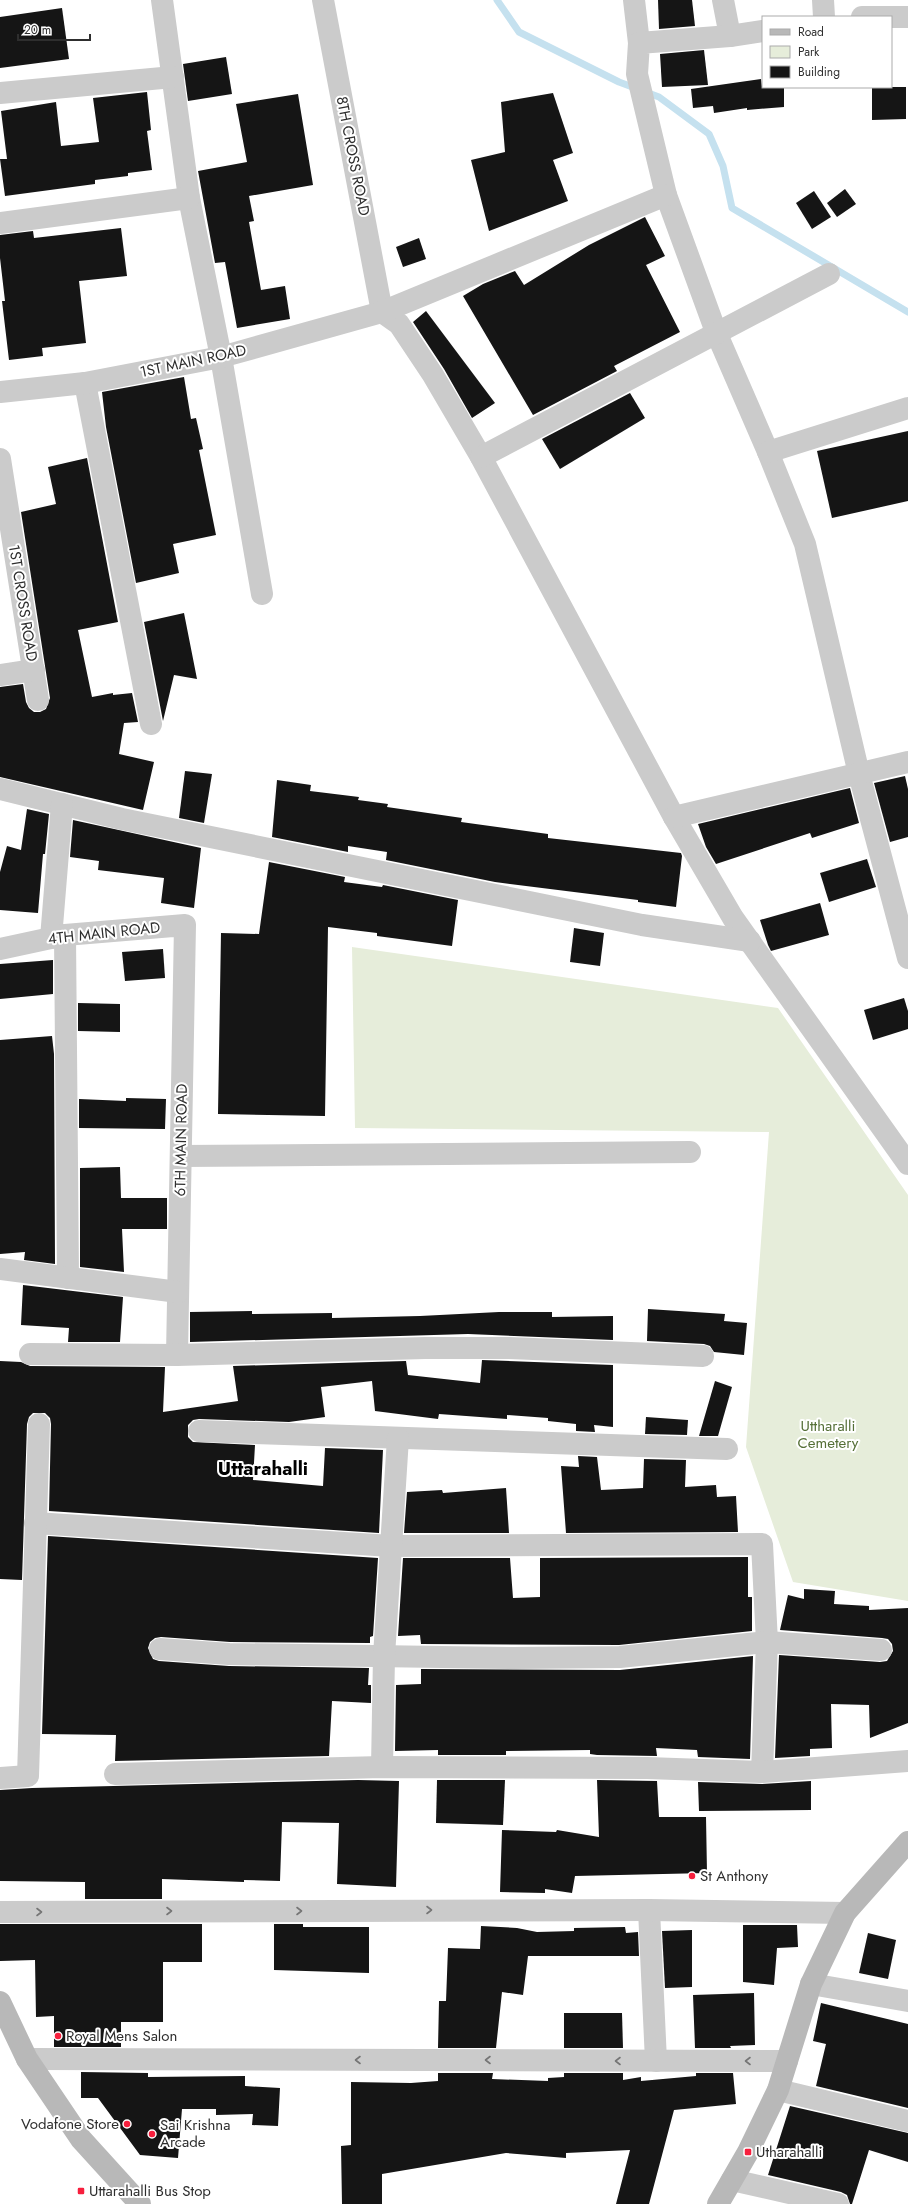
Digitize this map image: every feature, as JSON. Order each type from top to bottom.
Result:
[{"type":"main road","points":[[718,2204],[748,2152],[778,2090],[811,1984],[844,1913],[905,1850]]},
{"type":"main road","points":[[0,2002],[27,2059],[81,2139],[140,2204]]},
{"type":"street","points":[[162,0],[189,198],[221,357],[262,594]]},
{"type":"street","name":"8TH CROSS ROAD","points":[[324,0],[382,312]]},
{"type":"street","points":[[634,0],[639,43],[638,78],[666,195],[716,332],[768,452],[805,544],[859,774],[907,948]]},
{"type":"street","points":[[722,0],[730,36]]},
{"type":"street","points":[[823,0],[824,16]]},
{"type":"street","points":[[892,17],[908,17]]},
{"type":"street","points":[[639,43],[730,36],[762,31]]},
{"type":"street","points":[[0,93],[172,77]]},
{"type":"street","name":"1ST MAIN ROAD","points":[[0,392],[85,383],[221,357],[382,312],[666,195]]},
{"type":"street","points":[[0,223],[189,198]]},
{"type":"street","points":[[481,456],[829,274]]},
{"type":"street","points":[[382,312],[399,324],[481,456],[674,817],[733,918],[908,1164]]},
{"type":"street","points":[[85,383],[152,724]]},
{"type":"street","points":[[768,452],[908,408]]},
{"type":"street","name":"1ST CROSS ROAD","points":[[0,459],[38,700]]},
{"type":"street","points":[[0,675],[34,670]]},
{"type":"street","points":[[674,817],[908,762]]},
{"type":"street","points":[[0,789],[122,819],[642,925],[750,941]]},
{"type":"street","points":[[62,804],[58,936],[68,1278]]},
{"type":"street","name":"4TH MAIN ROAD","points":[[0,949],[58,936],[185,926]]},
{"type":"street","name":"6TH MAIN ROAD","points":[[177,1355],[185,926]]},
{"type":"street","points":[[181,1156],[690,1152]]},
{"type":"street","points":[[0,1269],[178,1292]]},
{"type":"street","points":[[30,1354],[177,1355],[432,1348],[509,1348],[703,1356]]},
{"type":"street","points":[[0,1778],[28,1776],[39,1424]]},
{"type":"street","points":[[199,1431],[727,1450]]},
{"type":"street","points":[[382,1767],[384,1656],[398,1438]]},
{"type":"street","points":[[35,1523],[391,1546],[762,1544],[767,1642],[762,1772]]},
{"type":"street","points":[[160,1649],[229,1654],[620,1657],[767,1642],[881,1650]]},
{"type":"street","points":[[115,1774],[382,1767],[647,1768],[762,1772],[908,1761]]},
{"type":"street","points":[[648,1910],[656,2061]]},
{"type":"street","points":[[0,1912],[648,1910],[844,1913]]},
{"type":"street","points":[[811,1984],[908,2000]]},
{"type":"street","points":[[27,2059],[787,2061]]},
{"type":"street","points":[[778,2090],[908,2121]]},
{"type":"street","points":[[732,2180],[838,2204]]},
{"type":"green space","name":"Uttharalli Cemetery","points":[[352,947],[778,1008],[908,1195],[908,1601],[793,1582],[746,1447],[769,1132],[355,1128]]},
{"type":"building","points":[[658,0],[692,0],[695,26],[659,29]]},
{"type":"building","points":[[62,8],[69,59],[0,68],[0,17]]},
{"type":"building","points":[[704,50],[708,85],[662,87],[660,54]]},
{"type":"building","points":[[226,57],[232,94],[188,101],[183,64]]},
{"type":"building","points":[[761,79],[762,88],[784,88],[784,107],[747,110],[747,108],[714,113],[713,106],[693,108],[691,89]]},
{"type":"building","points":[[906,87],[906,119],[872,120],[872,88]]},
{"type":"building","points":[[147,92],[151,130],[147,131],[152,170],[128,173],[128,176],[95,180],[95,184],[5,196],[0,159],[7,159],[1,111],[56,102],[61,146],[99,142],[93,98]]},
{"type":"building","points":[[553,93],[573,153],[553,160],[568,201],[489,231],[471,160],[505,152],[501,102]]},
{"type":"building","points":[[298,94],[313,185],[249,196],[254,221],[249,222],[261,290],[285,286],[290,319],[237,328],[225,262],[215,263],[198,171],[247,162],[236,104]]},
{"type":"building","points":[[845,189],[856,204],[837,217],[827,203]]},
{"type":"building","points":[[814,191],[831,217],[812,229],[796,203]]},
{"type":"building","points":[[645,217],[665,256],[646,265],[680,332],[614,366],[617,371],[533,415],[463,296],[483,284],[515,271],[524,285],[589,245]]},
{"type":"building","points":[[121,228],[127,276],[79,281],[86,343],[42,348],[43,356],[9,360],[2,301],[5,301],[0,258],[0,235],[33,231],[34,238]]},
{"type":"building","points":[[419,238],[426,259],[403,267],[396,247]]},
{"type":"building","points":[[426,311],[495,403],[472,418],[444,369],[413,322]]},
{"type":"building","points":[[184,377],[191,419],[196,418],[203,449],[199,450],[216,535],[173,544],[179,573],[136,583],[106,427],[102,392]]},
{"type":"building","points":[[630,393],[645,418],[560,469],[542,439]]},
{"type":"building","points":[[908,431],[908,501],[832,518],[817,451]]},
{"type":"building","points":[[87,458],[118,622],[78,630],[92,697],[113,693],[113,695],[132,693],[138,722],[124,723],[119,754],[154,762],[143,810],[0,777],[0,687],[23,684],[26,702],[29,708],[34,712],[40,712],[46,709],[50,698],[21,512],[56,504],[48,467]]},
{"type":"building","points":[[184,613],[197,679],[174,675],[163,721],[144,622]]},
{"type":"building","points":[[185,771],[212,774],[204,823],[179,818]]},
{"type":"building","points":[[905,776],[908,789],[908,837],[890,842],[874,783]]},
{"type":"building","points":[[277,780],[311,785],[310,791],[359,797],[358,800],[388,804],[387,807],[462,818],[461,822],[548,834],[548,838],[681,853],[682,856],[676,907],[638,902],[638,900],[495,882],[386,860],[387,852],[348,846],[348,852],[272,837]]},
{"type":"building","points":[[850,788],[859,823],[812,838],[810,833],[716,864],[706,847],[698,824]]},
{"type":"building","points":[[27,809],[49,814],[45,854],[43,854],[38,913],[0,910],[0,872],[7,846],[21,850]]},
{"type":"building","points":[[73,820],[201,848],[194,908],[161,903],[164,878],[98,870],[99,861],[70,857]]},
{"type":"building","points":[[867,859],[876,887],[829,902],[820,873]]},
{"type":"building","points":[[269,862],[345,877],[344,882],[382,887],[383,885],[458,900],[452,946],[377,936],[377,933],[328,927],[325,1116],[218,1114],[221,933],[259,934]]},
{"type":"building","points":[[820,903],[829,935],[771,951],[760,920]]},
{"type":"building","points":[[574,928],[604,933],[600,966],[570,962]]},
{"type":"building","points":[[163,949],[165,978],[125,981],[122,952]]},
{"type":"building","points":[[53,960],[53,994],[0,999],[0,964]]},
{"type":"building","points":[[904,998],[908,1011],[908,1029],[873,1040],[864,1010]]},
{"type":"building","points":[[78,1003],[120,1004],[120,1032],[78,1031]]},
{"type":"building","points":[[52,1036],[54,1054],[55,1264],[24,1260],[25,1252],[0,1254],[0,1040]]},
{"type":"building","points":[[126,1098],[166,1099],[165,1129],[79,1128],[79,1099],[126,1101]]},
{"type":"building","points":[[120,1167],[121,1198],[167,1198],[167,1229],[122,1229],[124,1272],[80,1267],[80,1168]]},
{"type":"building","points":[[23,1285],[123,1297],[120,1342],[68,1342],[69,1328],[21,1325]]},
{"type":"building","points":[[648,1309],[725,1314],[724,1321],[747,1323],[744,1355],[714,1352],[710,1346],[704,1344],[647,1341]]},
{"type":"building","points":[[252,1311],[252,1314],[332,1313],[332,1318],[499,1312],[552,1312],[552,1317],[613,1316],[613,1340],[468,1334],[190,1342],[190,1312]]},
{"type":"building","points":[[482,1360],[613,1365],[613,1427],[594,1425],[595,1432],[576,1431],[576,1424],[548,1421],[548,1418],[507,1415],[507,1419],[439,1414],[438,1419],[375,1411],[372,1381],[321,1387],[325,1417],[289,1422],[199,1419],[193,1420],[188,1425],[188,1437],[193,1442],[255,1445],[253,1480],[323,1486],[325,1448],[383,1450],[379,1533],[49,1511],[51,1424],[50,1418],[45,1413],[33,1413],[29,1417],[27,1424],[22,1580],[0,1579],[0,1361],[21,1362],[30,1366],[165,1367],[163,1412],[238,1401],[233,1366],[406,1361],[408,1375],[480,1383]]},
{"type":"building","points":[[715,1381],[732,1387],[718,1436],[699,1436]]},
{"type":"building","points":[[646,1417],[688,1420],[687,1435],[645,1434]]},
{"type":"building","points":[[578,1456],[597,1457],[601,1490],[643,1488],[644,1459],[686,1460],[685,1487],[716,1485],[717,1497],[736,1496],[738,1532],[566,1533],[561,1466],[579,1467]]},
{"type":"building","points":[[506,1488],[509,1533],[404,1533],[407,1492],[442,1490],[443,1493]]},
{"type":"building","points":[[48,1536],[378,1558],[373,1636],[370,1637],[370,1643],[230,1642],[161,1637],[155,1638],[150,1642],[148,1648],[153,1659],[159,1661],[229,1666],[369,1668],[368,1685],[371,1685],[371,1703],[332,1701],[329,1756],[115,1761],[116,1735],[42,1734]]},
{"type":"building","points":[[748,1557],[748,1597],[752,1597],[752,1631],[619,1645],[421,1644],[420,1635],[398,1636],[403,1558],[510,1558],[513,1598],[540,1597],[540,1558]]},
{"type":"building","points":[[804,1589],[835,1591],[834,1604],[869,1606],[869,1610],[908,1608],[908,1723],[870,1738],[869,1705],[831,1704],[832,1748],[810,1749],[810,1756],[775,1758],[779,1655],[880,1662],[887,1661],[893,1651],[892,1644],[888,1639],[780,1630],[788,1595],[804,1599]]},
{"type":"building","points":[[753,1656],[750,1759],[698,1757],[697,1750],[656,1748],[657,1756],[597,1755],[590,1754],[590,1750],[506,1751],[506,1755],[438,1755],[438,1750],[395,1751],[396,1685],[421,1684],[421,1669],[620,1670]]},
{"type":"building","points":[[358,1780],[399,1781],[396,1887],[337,1884],[339,1823],[282,1822],[280,1881],[244,1880],[244,1882],[162,1879],[162,1899],[85,1899],[85,1882],[0,1881],[0,1790]]},
{"type":"building","points":[[437,1780],[505,1780],[503,1825],[436,1823]]},
{"type":"building","points":[[597,1780],[657,1781],[659,1817],[706,1817],[707,1873],[575,1876],[572,1893],[545,1889],[545,1893],[500,1892],[502,1830],[556,1832],[557,1830],[599,1837]]},
{"type":"building","points":[[811,1781],[811,1810],[699,1811],[698,1782],[762,1784]]},
{"type":"building","points":[[0,1924],[202,1924],[202,1962],[163,1962],[163,2022],[121,2022],[121,2047],[54,2047],[54,2016],[36,2017],[35,1960],[0,1961]]},
{"type":"building","points":[[274,1924],[303,1924],[303,1927],[369,1927],[369,1973],[274,1970]]},
{"type":"building","points":[[743,1925],[797,1925],[798,1947],[777,1948],[774,1985],[743,1982]]},
{"type":"building","points":[[481,1926],[517,1928],[537,1932],[574,1931],[574,1928],[625,1927],[626,1933],[638,1932],[639,1956],[528,1956],[523,1995],[502,1992],[496,2048],[438,2048],[439,2001],[446,2001],[448,1948],[480,1949]]},
{"type":"building","points":[[692,1930],[692,1987],[665,1988],[662,1931]]},
{"type":"building","points":[[868,1933],[896,1940],[888,1979],[859,1973]]},
{"type":"building","points":[[754,1993],[755,2045],[730,2046],[731,2048],[695,2048],[693,1995]]},
{"type":"building","points":[[821,2003],[908,2024],[908,2108],[816,2086],[826,2044],[813,2041]]},
{"type":"building","points":[[564,2013],[622,2013],[623,2048],[564,2048]]},
{"type":"building","points":[[81,2072],[148,2073],[148,2077],[245,2076],[245,2086],[280,2088],[278,2126],[252,2125],[253,2114],[216,2115],[216,2109],[182,2109],[178,2158],[140,2155],[98,2098],[81,2098]]},
{"type":"building","points":[[438,2073],[493,2073],[492,2079],[548,2081],[548,2078],[564,2077],[564,2073],[623,2073],[623,2080],[641,2077],[641,2081],[696,2076],[696,2073],[733,2073],[736,2104],[674,2110],[649,2204],[616,2204],[630,2150],[566,2153],[566,2158],[506,2153],[382,2174],[382,2204],[342,2204],[341,2146],[351,2145],[351,2082],[411,2083],[438,2081]]},
{"type":"building","points":[[790,2106],[908,2133],[908,2162],[869,2150],[852,2204],[850,2204],[847,2195],[841,2192],[768,2175]]},
{"type":"waterway","points":[[497,0],[519,32],[619,82],[659,97],[709,134],[723,166],[732,208],[908,312]]},
{"type":"place","name":"St Anthony","points":[[692,1876]]},
{"type":"place","name":"Royal Mens Salon","points":[[58,2036]]},
{"type":"place","name":"Vodafone Store","points":[[127,2124]]},
{"type":"place","name":"Sai Krishna Arcade","points":[[152,2134]]},
{"type":"place","name":"Utharahalli","points":[[748,2152]]},
{"type":"place","name":"Uttarahalli Bus Stop","points":[[81,2191]]},
{"type":"district","name":"Uttarahalli","points":[[263,1468]]}]
